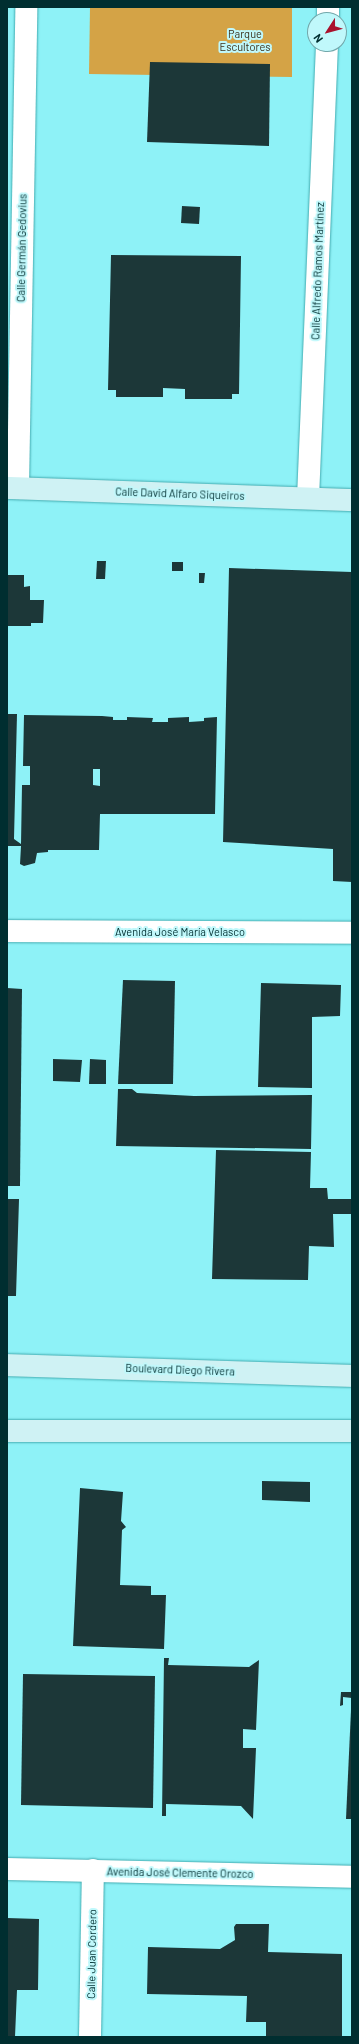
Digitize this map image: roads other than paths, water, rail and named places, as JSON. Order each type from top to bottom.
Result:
[{"type":"street","name":"Calle Germán Gedovius","points":[[13,488],[26,7]]},
{"type":"street","name":"Calle Alfredo Ramos Martínez","points":[[308,498],[327,52]]},
{"type":"street","name":"Calle David Alfaro Siqueiros","points":[[13,488],[352,500]]},
{"type":"street","name":"Avenida José María Velasco","points":[[7,931],[352,932]]},
{"type":"street","name":"Boulevard Diego Rivera","points":[[7,1365],[352,1376]]},
{"type":"street","points":[[7,1431],[352,1431]]},
{"type":"street","name":"Avenida José Clemente Orozco","points":[[7,1869],[352,1877]]},
{"type":"street","name":"Calle Juan Cordero","points":[[90,2037],[93,1870]]},
{"type":"park label","name":"Parque Escultores","points":[[245,41]]}]
